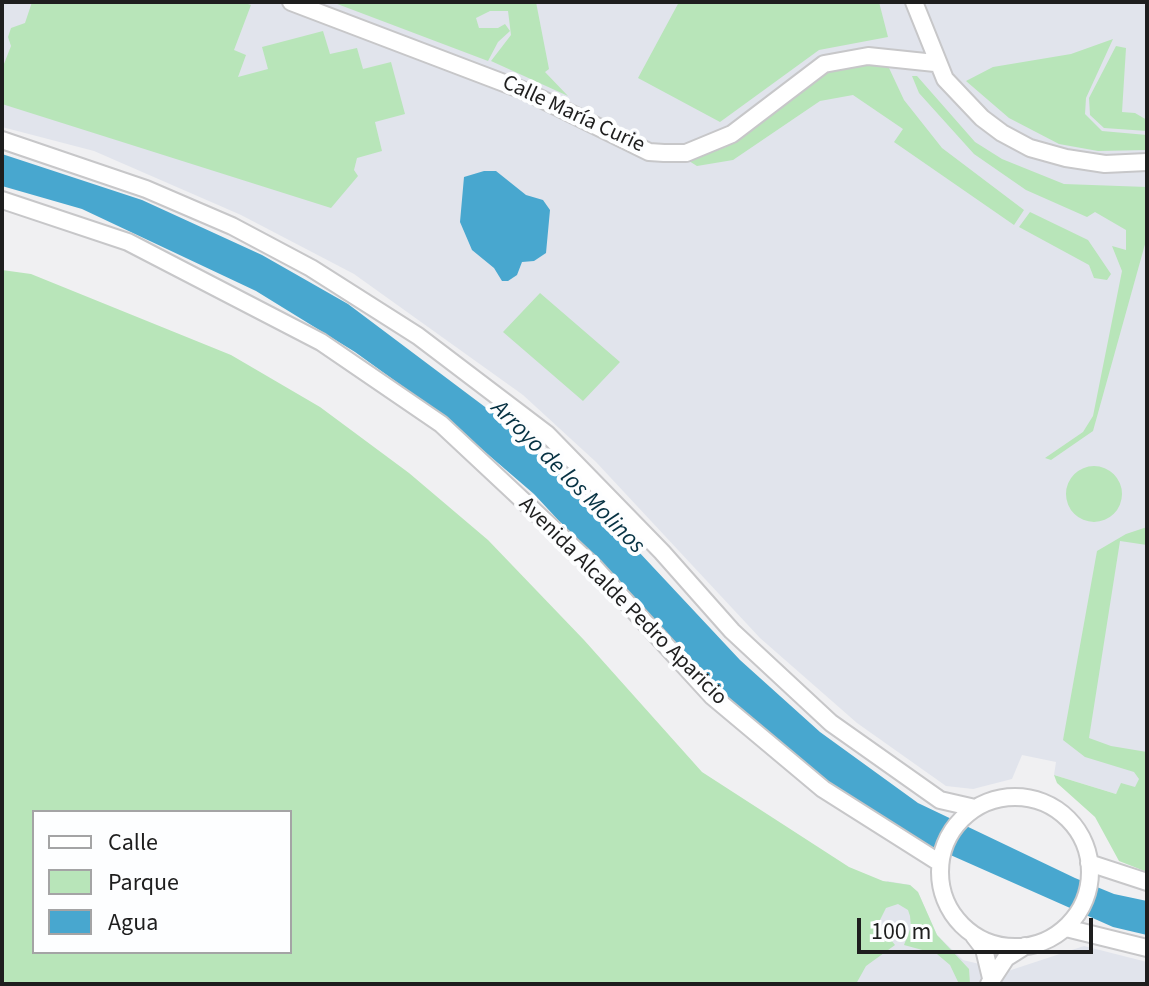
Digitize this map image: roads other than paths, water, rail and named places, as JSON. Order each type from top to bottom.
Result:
[{"type":"street","name":"Calle María Curie","points":[[291,2],[525,91],[649,152],[686,153],[732,134],[824,64],[868,56],[935,63]]},
{"type":"street","points":[[914,2],[935,63],[945,79],[982,118],[1030,148],[1105,164],[1147,162]]},
{"type":"street","points":[[2,140],[146,189],[232,226],[311,268],[418,336],[547,434],[662,552],[732,631],[831,723],[940,800],[975,808]]},
{"type":"street","name":"Avenida Alcalde Pedro Aparicio","points":[[2,200],[128,242],[321,342],[441,424],[594,567],[712,696],[823,789],[940,863]]},
{"type":"street","points":[[973,935],[1000,946],[1025,946],[1049,940],[1066,928],[1083,906],[1090,885],[1089,863],[1078,830],[1055,808],[1027,798],[996,799],[975,808],[946,842],[940,863],[947,906],[984,949],[990,981]]},
{"type":"street","points":[[1089,863],[1147,882]]},
{"type":"street","points":[[1066,928],[1147,948]]},
{"type":"street","points":[[990,981],[1006,958],[1025,946]]},
{"type":"water","points":[[2,154],[142,200],[262,255],[348,304],[513,428],[608,519],[740,660],[820,732],[918,803],[1075,878],[1114,894],[1147,901],[1147,935],[1113,927],[894,830],[843,795],[760,729],[677,648],[534,494],[441,414],[355,352],[256,291],[82,209],[2,186]]},
{"type":"water","points":[[496,171],[526,195],[543,200],[550,210],[546,253],[534,261],[522,262],[517,275],[508,281],[502,281],[494,268],[472,250],[460,222],[464,177]]},
{"type":"water label","name":"Arroyo de los Molinos","points":[[567,478]]}]
